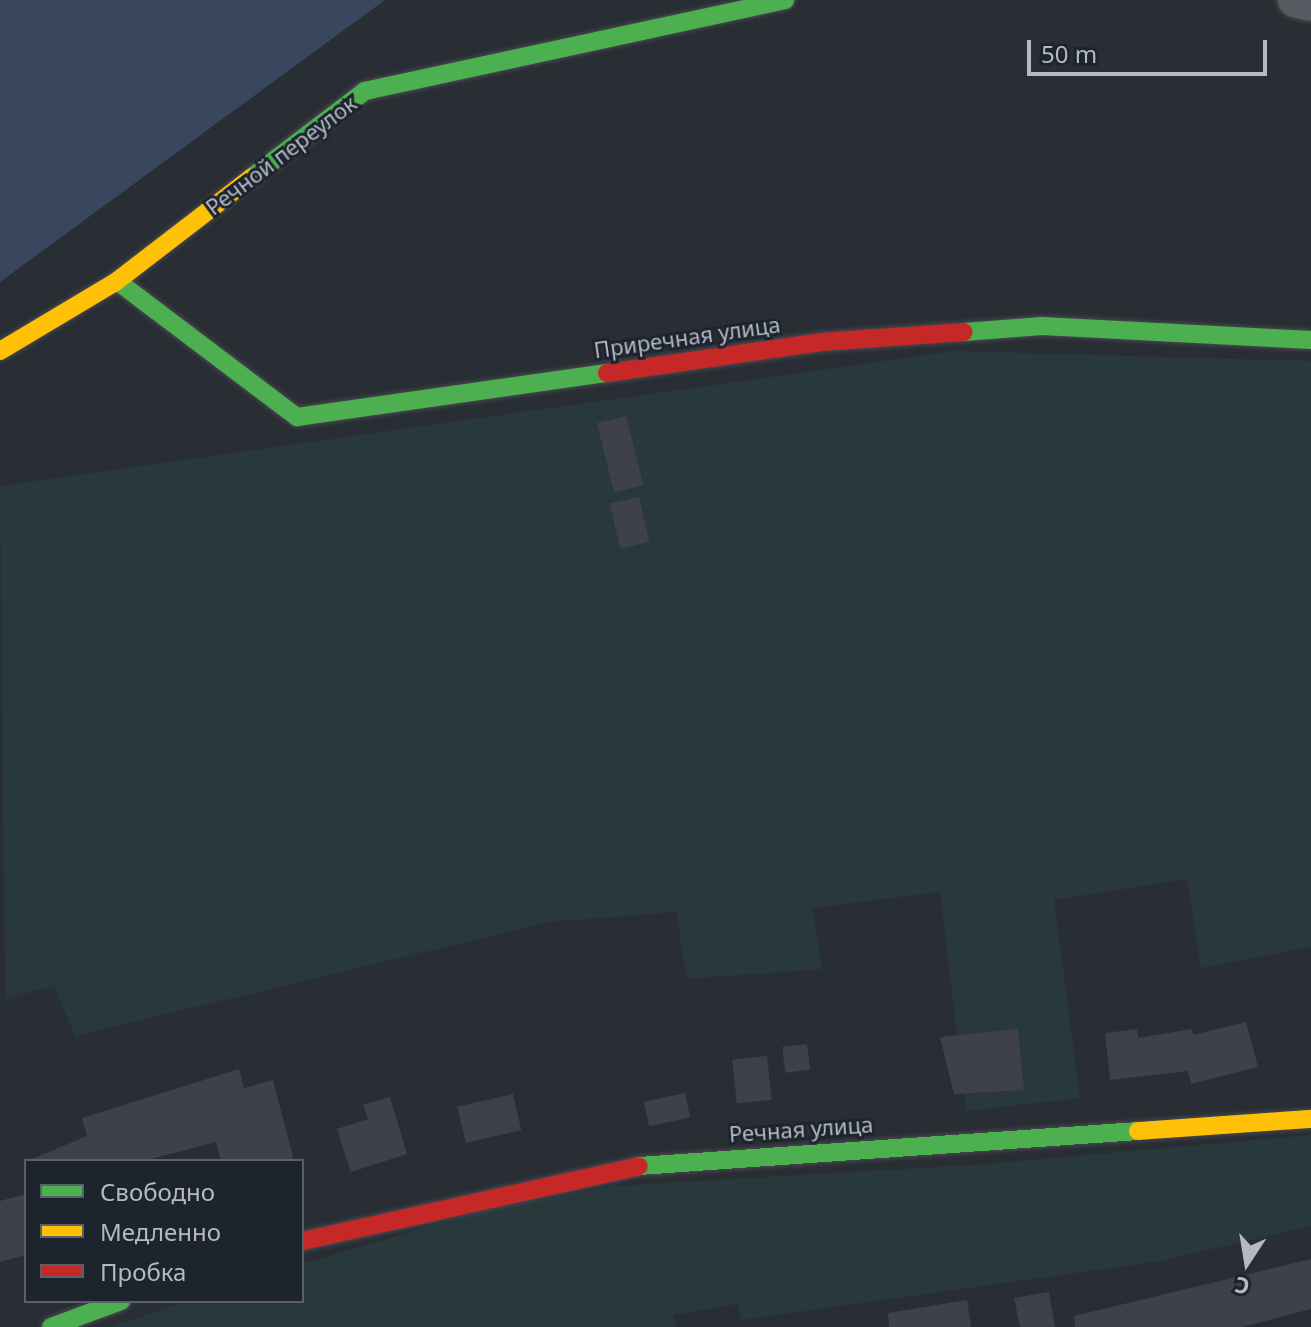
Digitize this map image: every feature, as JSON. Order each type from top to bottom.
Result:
[{"type":"street","name":"Речной переулок","points":[[0,351],[117,281],[365,91],[785,0]]},
{"type":"street","points":[[1295,0],[1311,4]]},
{"type":"street","name":"Приречная улица","points":[[117,281],[297,417],[821,342],[1042,326],[1311,340]]},
{"type":"street","name":"Речная улица","points":[[304,1241],[624,1167],[1311,1119]]},
{"type":"street","points":[[51,1327],[116,1303]]},
{"type":"shaded area","points":[[954,351],[1311,361],[1311,947],[1201,968],[1187,879],[1054,900],[1080,1098],[966,1111],[940,892],[813,908],[822,969],[687,979],[676,912],[549,922],[75,1036],[54,986],[5,999],[0,486]]},
{"type":"shaded area","points":[[1311,1135],[1311,1226],[1161,1261],[741,1320],[738,1304],[674,1315],[676,1327],[111,1327],[182,1303],[304,1303],[304,1263],[481,1211],[616,1186],[988,1164]]},
{"type":"water","points":[[0,0],[385,0],[0,282]]},
{"type":"building","points":[[626,416],[643,485],[614,492],[597,423]]},
{"type":"building","points":[[639,497],[649,542],[620,549],[610,504]]},
{"type":"building","points":[[1246,1022],[1258,1067],[1191,1084],[1188,1071],[1110,1080],[1105,1033],[1137,1029],[1138,1038],[1192,1029],[1193,1035]]},
{"type":"building","points":[[1018,1029],[1024,1090],[954,1094],[940,1037]]},
{"type":"building","points":[[807,1044],[810,1070],[785,1073],[782,1047]]},
{"type":"building","points":[[767,1056],[772,1100],[737,1103],[732,1060]]},
{"type":"building","points":[[239,1069],[244,1088],[273,1080],[293,1159],[220,1159],[216,1142],[151,1159],[32,1159],[87,1136],[82,1118]]},
{"type":"building","points":[[685,1093],[690,1117],[649,1126],[644,1102]]},
{"type":"building","points":[[513,1094],[521,1130],[466,1143],[457,1107]]},
{"type":"building","points":[[390,1097],[407,1154],[351,1172],[337,1129],[368,1119],[363,1105]]},
{"type":"building","points":[[24,1195],[24,1256],[0,1262],[0,1201]]},
{"type":"building","points":[[1311,1259],[1311,1309],[1242,1327],[1075,1327],[1074,1316]]},
{"type":"building","points":[[1049,1292],[1055,1327],[1020,1327],[1014,1298]]},
{"type":"building","points":[[967,1300],[971,1327],[889,1327],[888,1313]]},
{"type":"traffic: fast","points":[[252,177],[365,91],[785,0]]},
{"type":"traffic: fast","points":[[117,281],[297,417],[607,373]]},
{"type":"traffic: fast","points":[[964,332],[1042,326],[1311,340]]},
{"type":"traffic: fast","points":[[639,1166],[1138,1131]]},
{"type":"traffic: fast","points":[[51,1327],[116,1303]]},
{"type":"traffic: slow","points":[[0,351],[117,281],[252,177]]},
{"type":"traffic: slow","points":[[1138,1131],[1311,1119]]},
{"type":"traffic: jam","points":[[607,373],[821,342],[964,332]]},
{"type":"traffic: jam","points":[[304,1241],[639,1166]]}]
